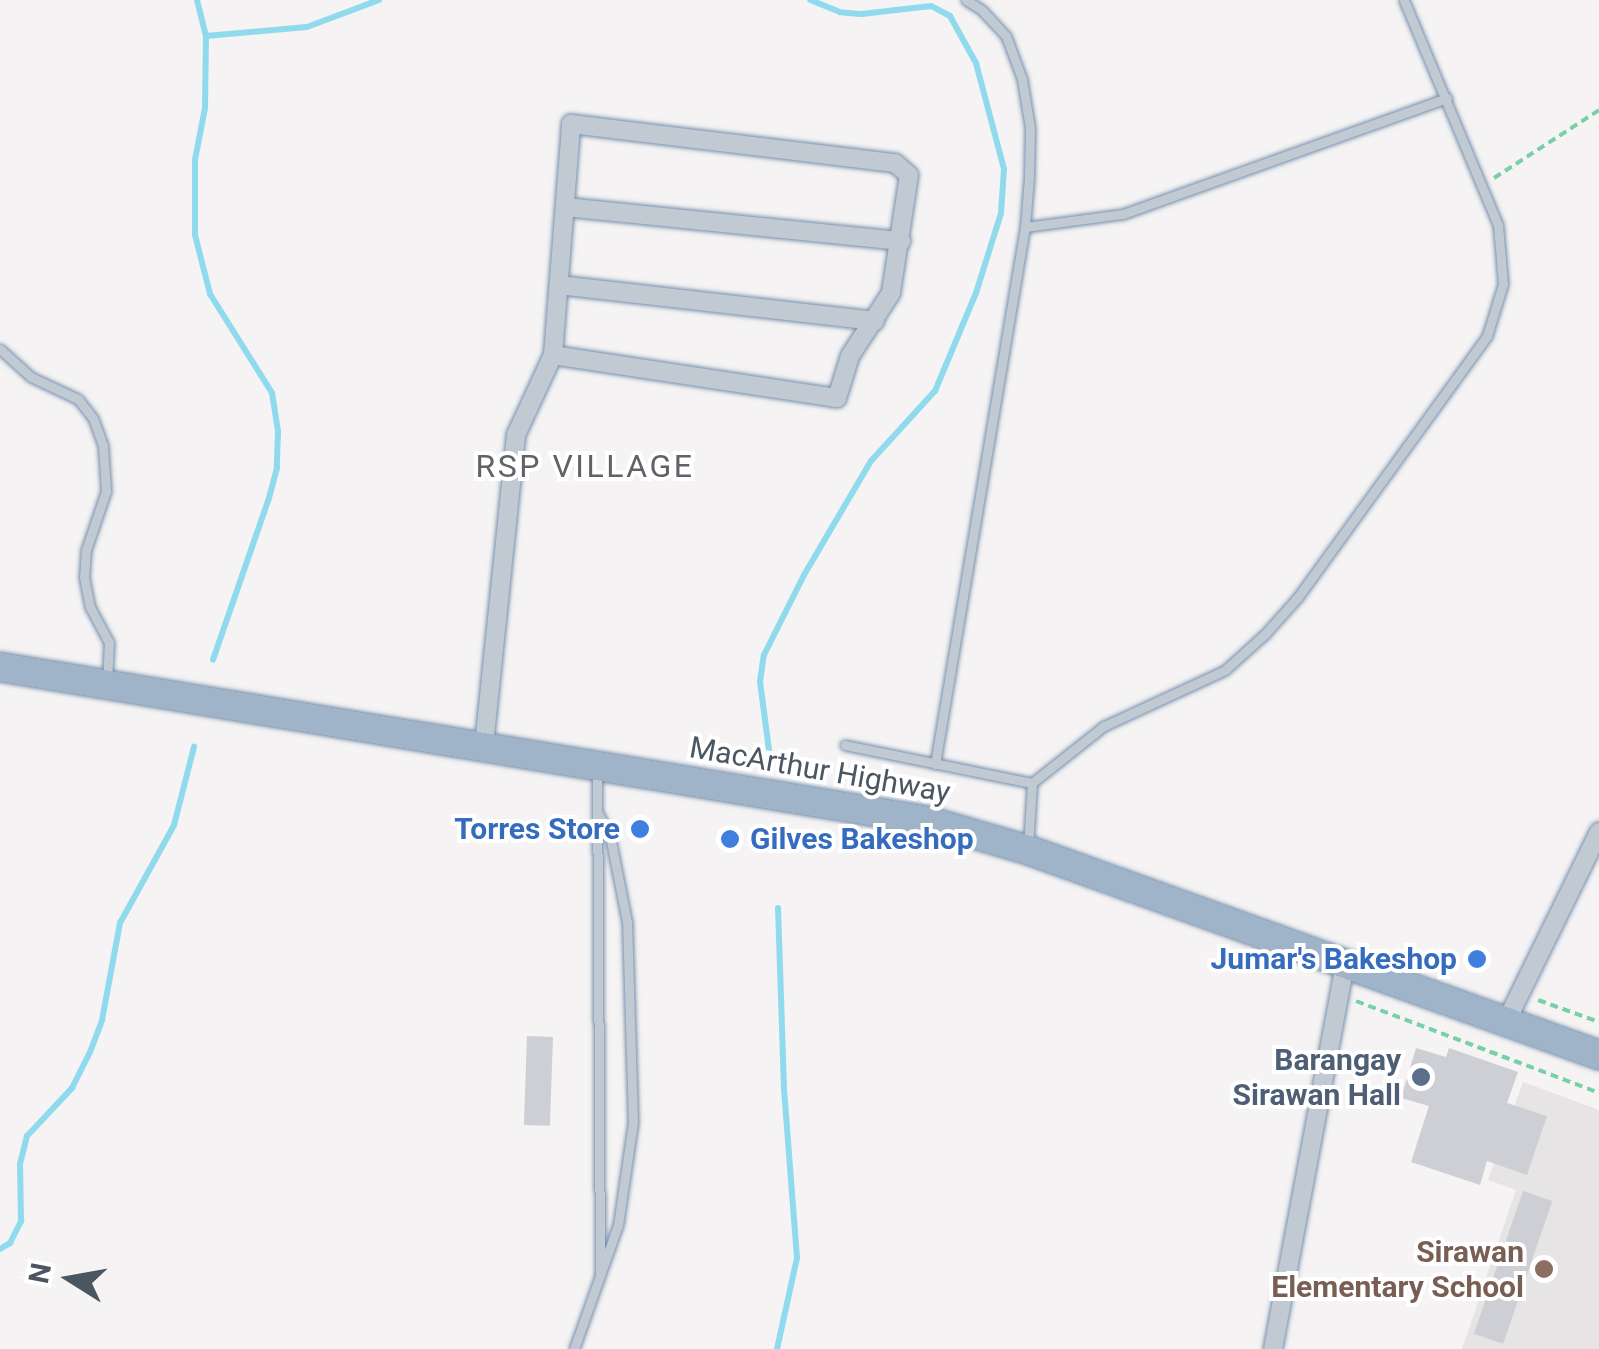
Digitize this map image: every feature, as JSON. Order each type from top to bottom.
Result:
[{"type":"highway","name":"MacArthur Highway","points":[[0,667],[887,811],[1028,850],[1599,1055]]},
{"type":"street","points":[[484,745],[516,435],[553,355],[571,124],[895,162],[909,176],[891,293],[850,356],[837,398],[553,355]]},
{"type":"street","points":[[564,208],[901,241]]},
{"type":"street","points":[[558,285],[875,320]]},
{"type":"street","points":[[1506,1022],[1599,832]]},
{"type":"street","points":[[1273,1349],[1336,994],[1345,964]]},
{"type":"lane","points":[[935,764],[1025,227],[1030,128],[1022,80],[1006,36],[982,10],[966,0]]},
{"type":"lane","points":[[1028,850],[1032,783],[1104,726],[1225,670],[1298,597],[1486,336],[1498,308],[1503,251],[1484,184],[1404,0]]},
{"type":"lane","points":[[1025,227],[1122,214],[1447,98]]},
{"type":"lane","points":[[0,348],[32,377],[78,399],[94,418],[103,446],[106,491],[86,550],[84,577],[90,607],[109,642],[106,684]]},
{"type":"lane","points":[[845,745],[1032,783]]},
{"type":"lane","points":[[597,764],[596,1202],[600,1280]]},
{"type":"lane","points":[[574,1349],[600,1280],[627,1178],[633,1052],[622,887],[610,836],[597,812]]},
{"type":"path","points":[[1484,184],[1599,110]]},
{"type":"path","points":[[1518,993],[1599,1022]]},
{"type":"path","points":[[1336,994],[1599,1093]]},
{"type":"shaded area","name":"Sirawan Elementary School","points":[[1523,1082],[1599,1110],[1599,1349],[1462,1349],[1516,1190],[1488,1180]]},
{"type":"building","points":[[527,1036],[553,1037],[550,1126],[524,1125]]},
{"type":"building","points":[[1416,1048],[1446,1057],[1449,1048],[1518,1072],[1507,1103],[1547,1116],[1527,1175],[1487,1161],[1480,1185],[1411,1162],[1429,1106],[1401,1098]]},
{"type":"building","points":[[1523,1191],[1552,1201],[1503,1344],[1474,1334]]},
{"type":"waterway","points":[[197,0],[206,36],[205,108],[195,160],[195,235],[210,294],[272,393],[278,432],[277,468],[269,498],[213,660]]},
{"type":"waterway","points":[[206,36],[307,27],[379,0]]},
{"type":"waterway","points":[[769,750],[760,682],[764,655],[804,575],[871,461],[935,391],[976,293],[1001,213],[1004,169],[976,63],[950,16],[931,6],[861,14],[840,12],[810,0]]},
{"type":"waterway","points":[[0,1249],[10,1243],[21,1221],[20,1164],[27,1136],[72,1088],[90,1052],[102,1020],[120,923],[174,825],[194,747]]},
{"type":"waterway","points":[[777,1349],[797,1258],[784,1088],[778,908]]},
{"type":"place","name":"Torres Store","points":[[640,829]]},
{"type":"place","name":"Gilves Bakeshop","points":[[730,839]]},
{"type":"place","name":"Jumar's Bakeshop","points":[[1477,959]]},
{"type":"place","name":"Barangay Sirawan Hall","points":[[1421,1077]]},
{"type":"place","name":"Sirawan Elementary School","points":[[1544,1269]]},
{"type":"district","name":"RSP VILLAGE","points":[[585,466]]}]
